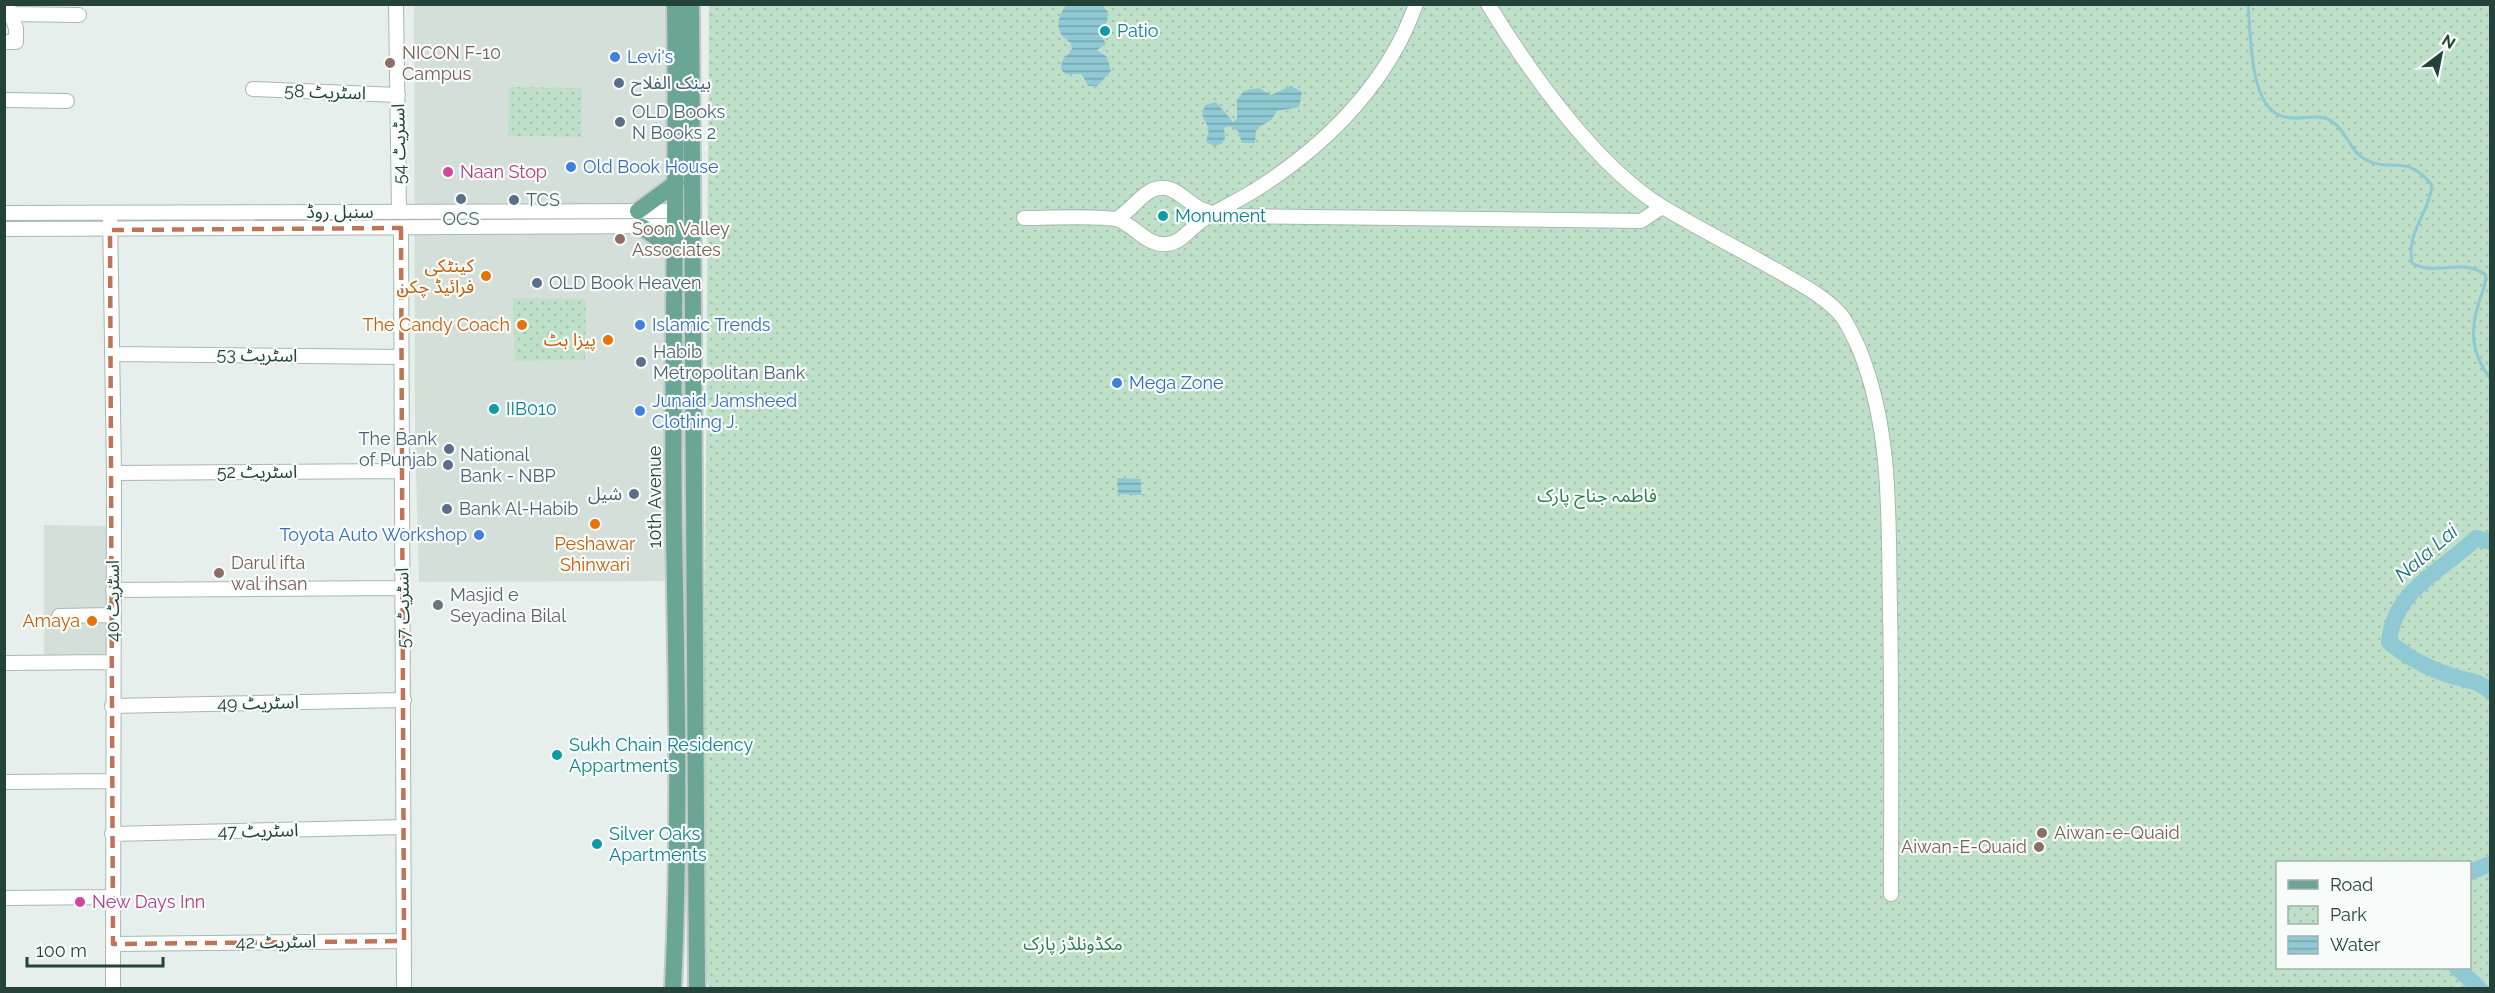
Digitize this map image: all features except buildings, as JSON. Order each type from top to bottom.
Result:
[{"type":"main road","name":"10th Avenue","points":[[675,4],[683,34],[695,675],[697,988]]},
{"type":"main road","name":"10th Avenue","points":[[673,988],[677,897],[674,393],[676,183],[683,34],[692,4]]},
{"type":"main road","points":[[676,183],[640,219],[676,252]]},
{"type":"main road","points":[[677,675],[695,675]]},
{"type":"street","name":"اسٹریٹ 54","points":[[396,4],[399,211]]},
{"type":"street","points":[[1116,219],[1151,242],[1161,245],[1180,240],[1199,222],[1296,162],[1357,105],[1387,66],[1408,26],[1416,4]]},
{"type":"street","points":[[1488,4],[1515,48],[1585,137],[1627,180],[1662,207],[1797,282],[1841,314],[1873,385],[1887,459],[1892,663],[1892,894]]},
{"type":"street","points":[[4,42],[16,42],[16,28],[8,9],[79,15]]},
{"type":"street","name":"اسٹریٹ 58","points":[[253,89],[398,95]]},
{"type":"street","points":[[4,100],[67,101]]},
{"type":"street","points":[[1024,218],[1116,219],[1128,212],[1145,194],[1162,188],[1179,192],[1199,208],[1214,213],[1296,218],[1641,221],[1662,207]]},
{"type":"street","name":"سنبل روڈ","points":[[4,213],[399,211],[640,219]]},
{"type":"street","name":"اسٹریٹ 40","points":[[110,213],[114,473],[113,988]]},
{"type":"street","name":"سنبل روڈ","points":[[4,230],[401,228],[676,218]]},
{"type":"street","name":"اسٹریٹ 57","points":[[401,228],[400,471],[404,700],[404,988]]},
{"type":"street","name":"اسٹریٹ 53","points":[[112,354],[401,357]]},
{"type":"street","name":"اسٹریٹ 52","points":[[114,473],[400,471]]},
{"type":"street","points":[[113,590],[402,588]]},
{"type":"street","points":[[59,616],[112,615]]},
{"type":"street","points":[[4,663],[112,662]]},
{"type":"street","name":"اسٹریٹ 49","points":[[112,706],[404,700]]},
{"type":"street","points":[[4,782],[112,781]]},
{"type":"street","name":"اسٹریٹ 47","points":[[112,834],[403,827]]},
{"type":"street","points":[[4,898],[113,897]]},
{"type":"street","name":"اسٹریٹ 42","points":[[113,944],[404,941]]},
{"type":"highlighted area","points":[[401,228],[404,941],[113,944],[110,230]]},
{"type":"shaded area","points":[[414,5],[670,5],[669,581],[419,582],[415,431]]},
{"type":"shaded area","points":[[44,525],[109,526],[109,658],[44,659]]},
{"type":"green space","name":"فاطمہ جناح پارک","points":[[709,5],[2490,5],[2490,988],[709,988],[704,969]]},
{"type":"green space","points":[[509,87],[582,88],[581,137],[508,136]]},
{"type":"green space","points":[[513,298],[586,299],[585,360],[515,361]]},
{"type":"water","points":[[1066,5],[1102,5],[1108,12],[1107,22],[1099,32],[1106,44],[1097,50],[1107,57],[1111,71],[1097,86],[1088,86],[1082,74],[1065,74],[1061,69],[1062,61],[1072,50],[1071,43],[1065,39],[1058,26]]},
{"type":"water","points":[[1291,86],[1302,92],[1299,107],[1277,111],[1271,120],[1256,129],[1255,143],[1242,143],[1238,131],[1230,126],[1224,128],[1225,138],[1222,144],[1214,146],[1206,142],[1209,129],[1202,115],[1205,105],[1216,102],[1233,122],[1237,119],[1237,99],[1244,91],[1259,88],[1271,95]]},
{"type":"water","points":[[1117,478],[1141,479],[1141,495],[1118,494]]},
{"type":"waterway","points":[[2248,4],[2253,66],[2262,96],[2269,108],[2285,117],[2314,117],[2332,121],[2360,156],[2366,160],[2414,169],[2432,185],[2427,205],[2412,242],[2412,263],[2430,268],[2467,268],[2486,275],[2474,323],[2474,342],[2479,360],[2490,378]]},
{"type":"waterway","name":"Nala Lai","points":[[2490,542],[2476,538],[2422,582],[2400,608],[2389,642],[2427,666],[2477,683],[2490,691]]},
{"type":"waterway","name":"Nala Lai","points":[[2471,872],[2490,864]]},
{"type":"waterway","name":"Nala Lai","points":[[2458,969],[2479,988]]},
{"type":"place","name":"Patio","points":[[1105,31]]},
{"type":"place","name":"Levi's","points":[[615,57]]},
{"type":"place","name":"NICON F-10 Campus","points":[[390,63]]},
{"type":"place","name":"بینک الفلاح","points":[[619,83]]},
{"type":"place","name":"OLD Books N Books 2","points":[[620,122]]},
{"type":"place","name":"Old Book House","points":[[571,167]]},
{"type":"place","name":"Naan Stop","points":[[448,172]]},
{"type":"place","name":"OCS","points":[[461,199]]},
{"type":"place","name":"TCS","points":[[514,200]]},
{"type":"place","name":"Monument","points":[[1163,216]]},
{"type":"place","name":"Soon Valley Associates","points":[[620,239]]},
{"type":"place","name":"کینٹکی فرائیڈ چکن","points":[[486,276]]},
{"type":"place","name":"OLD Book Heaven","points":[[537,283]]},
{"type":"place","name":"The Candy Coach","points":[[522,325]]},
{"type":"place","name":"Islamic Trends","points":[[640,325]]},
{"type":"place","name":"پیزا ہٹ","points":[[608,340]]},
{"type":"place","name":"Habib Metropolitan Bank","points":[[641,362]]},
{"type":"place","name":"Mega Zone","points":[[1117,383]]},
{"type":"place","name":"IIB010","points":[[494,409]]},
{"type":"place","name":"Junaid Jamsheed Clothing J.","points":[[640,411]]},
{"type":"place","name":"The Bank of Punjab","points":[[449,449]]},
{"type":"place","name":"National Bank - NBP","points":[[448,465]]},
{"type":"place","name":"شیل","points":[[634,494]]},
{"type":"place","name":"Bank Al-Habib","points":[[447,509]]},
{"type":"place","name":"Peshawar Shinwari","points":[[595,524]]},
{"type":"place","name":"Toyota Auto Workshop","points":[[479,535]]},
{"type":"place","name":"Darul ifta wal ihsan","points":[[219,573]]},
{"type":"place","name":"Masjid e Seyadina Bilal","points":[[438,605]]},
{"type":"place","name":"Amaya","points":[[92,621]]},
{"type":"place","name":"Sukh Chain Residency Appartments","points":[[557,755]]},
{"type":"place","name":"Aiwan-e-Quaid","points":[[2042,833]]},
{"type":"place","name":"Silver Oaks Apartments","points":[[597,844]]},
{"type":"place","name":"Aiwan-E-Quaid","points":[[2039,847]]},
{"type":"place","name":"New Days Inn","points":[[80,902]]},
{"type":"park label","name":"مکڈونلڈز پارک","points":[[1073,944]]}]
